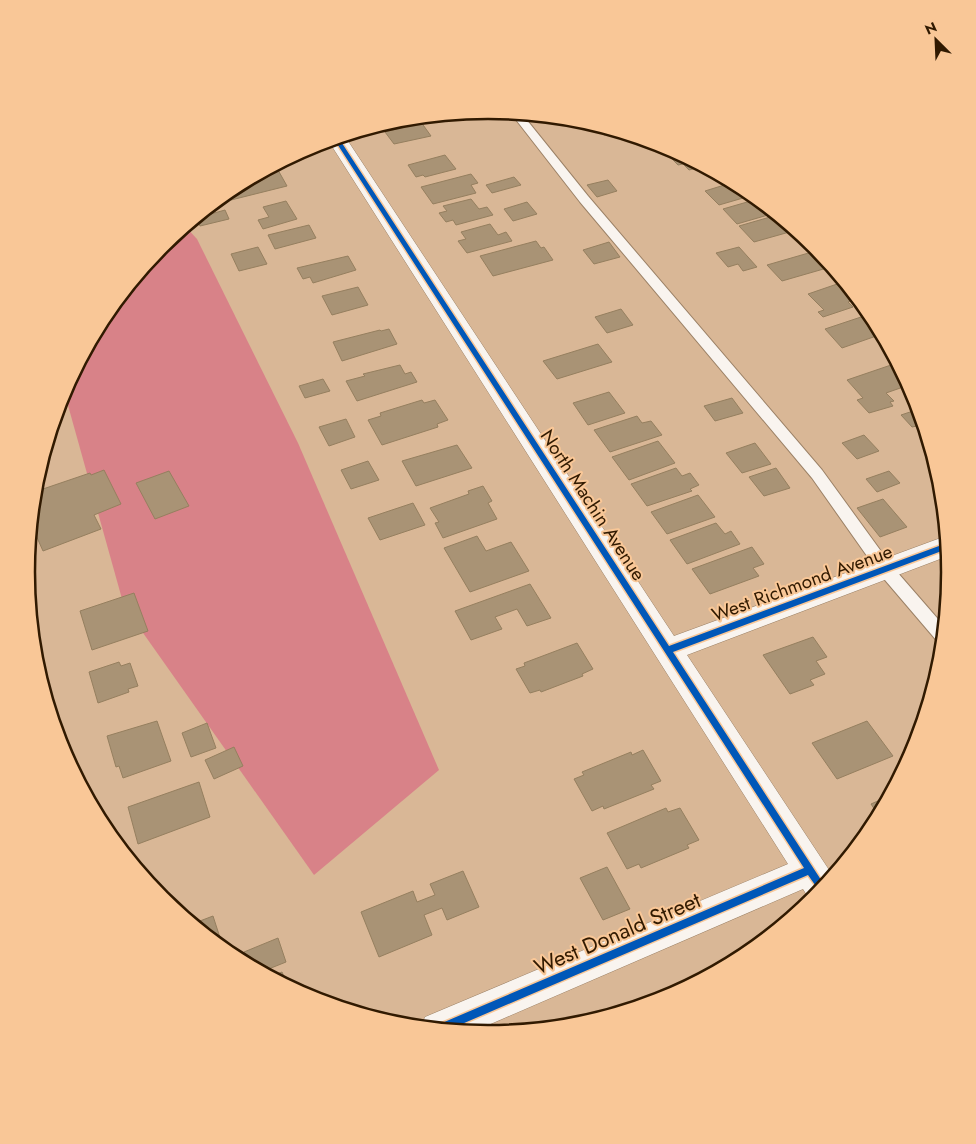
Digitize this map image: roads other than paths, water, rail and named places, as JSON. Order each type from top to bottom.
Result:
[{"type":"street","name":"North Machin Avenue","points":[[340,144],[816,879]]},
{"type":"street","name":"West Richmond Avenue","points":[[668,650],[940,549]]},
{"type":"street","name":"West Donald Street","points":[[452,1023],[816,879]]},
{"type":"lane","points":[[521,120],[584,199],[817,474],[885,569],[937,629]]}]
